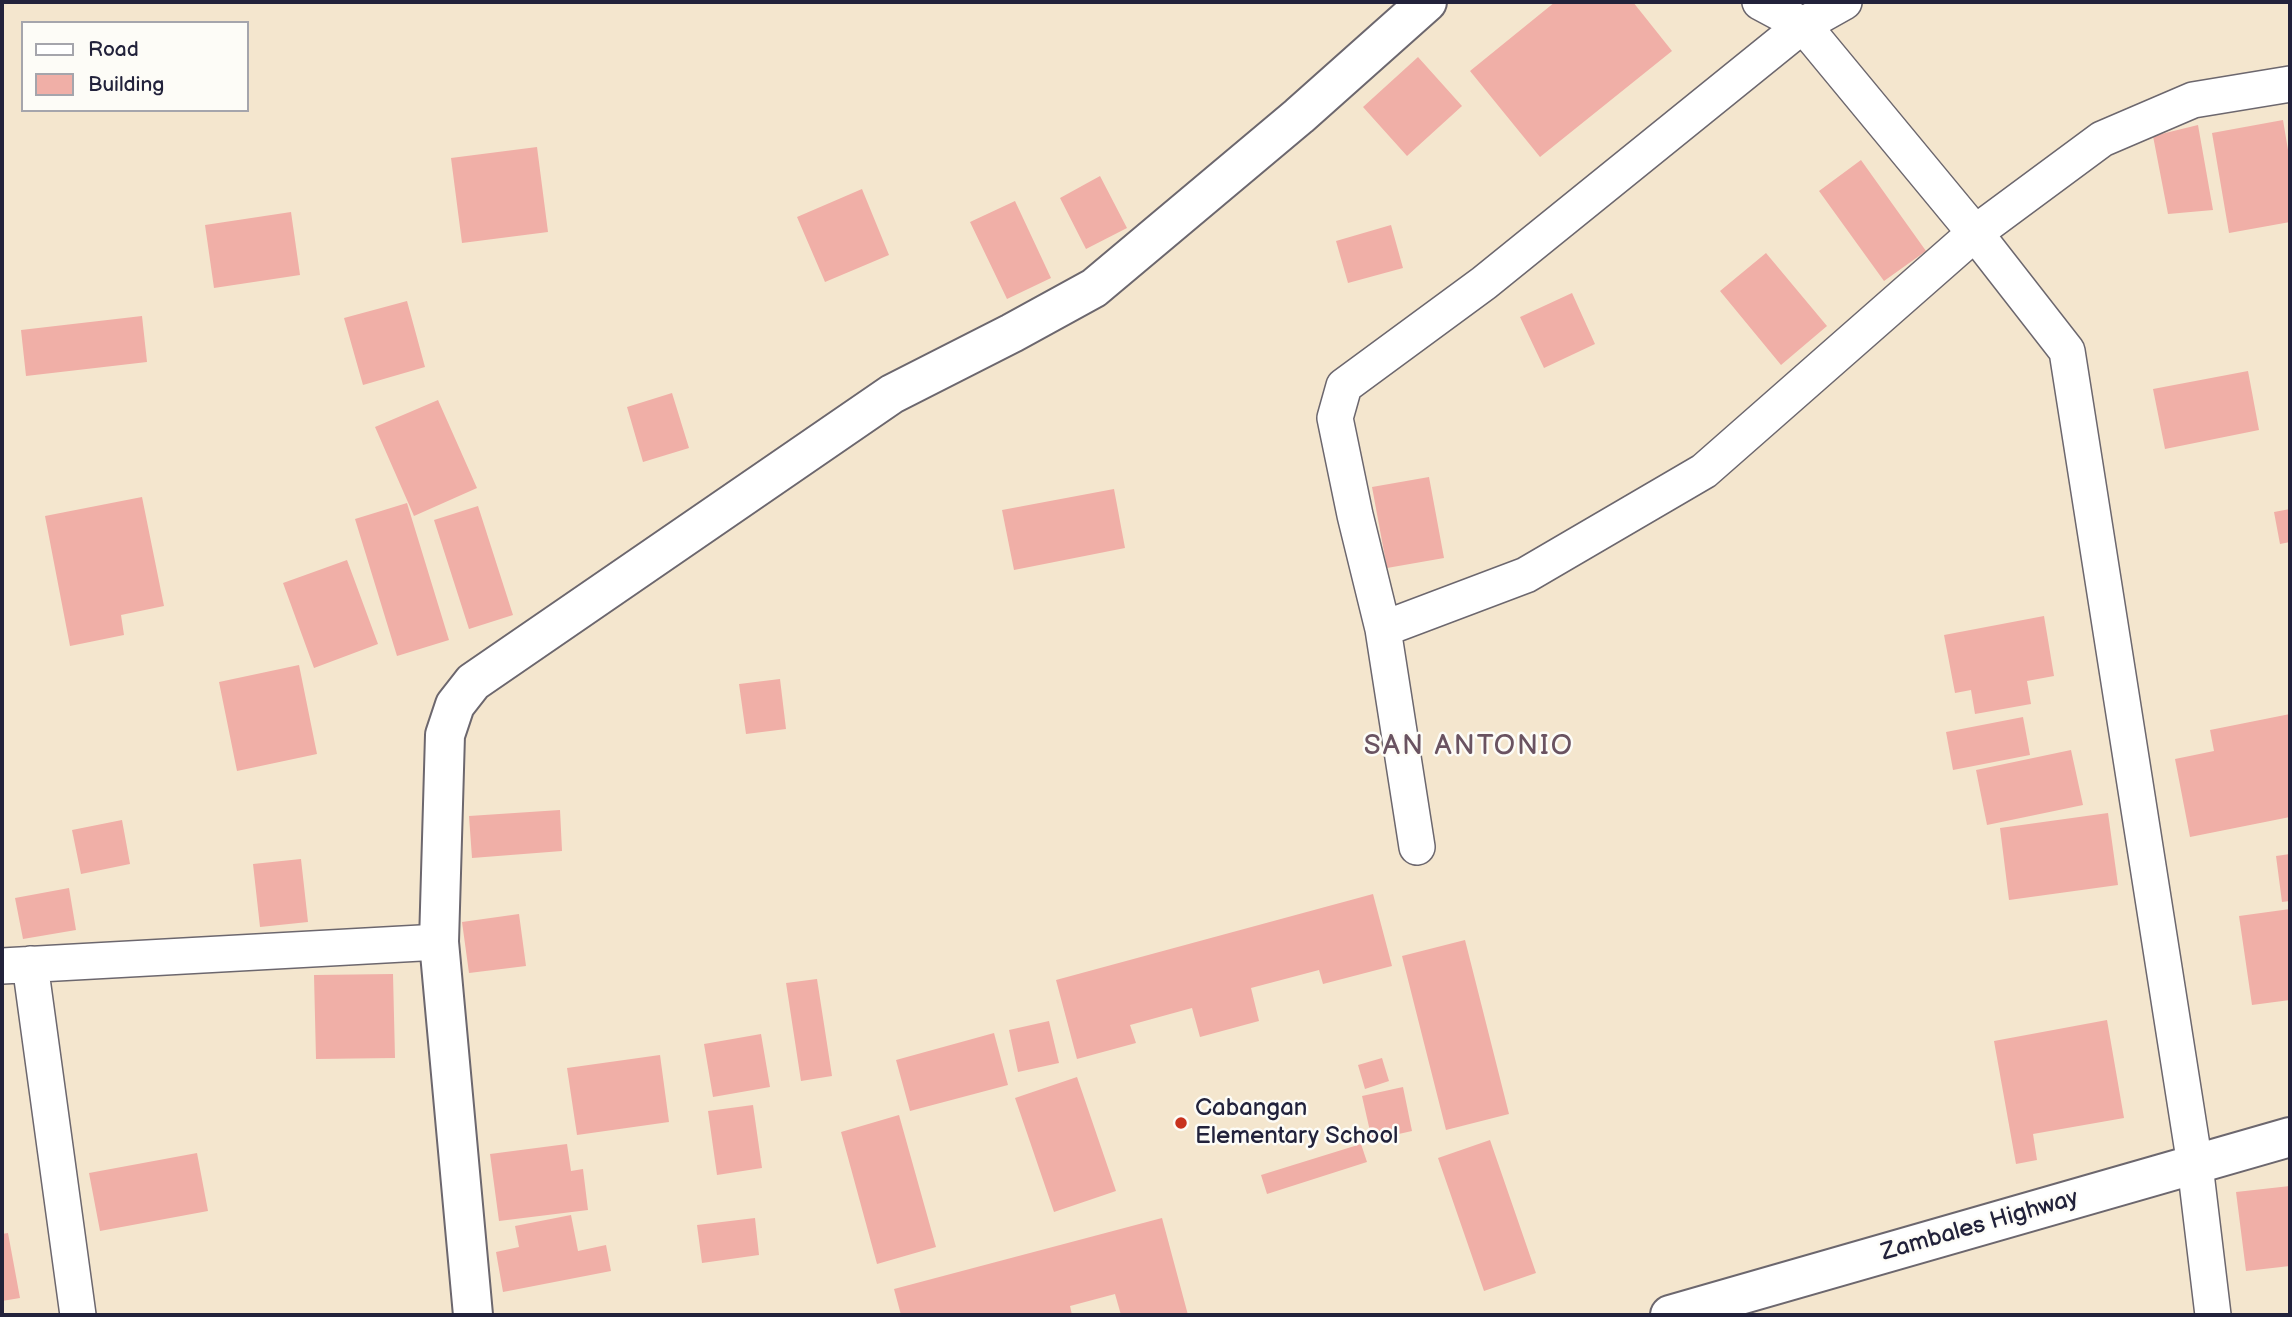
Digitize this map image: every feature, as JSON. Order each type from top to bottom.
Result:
[{"type":"street","points":[[473,1315],[439,942],[444,736],[454,705],[473,682],[892,394],[1094,288],[1299,116],[1427,2]]},
{"type":"street","points":[[1760,2],[1803,25],[1975,233],[2067,351],[2195,1165],[2213,1315]]},
{"type":"street","points":[[1417,847],[1383,629],[1335,418],[1344,386],[1484,284],[1803,25],[1844,2]]},
{"type":"street","points":[[1383,629],[1526,575],[1704,471],[1975,233],[2102,139],[2193,100],[2290,83]]},
{"type":"street","points":[[78,1315],[16,965],[439,942]]},
{"type":"street","name":"Zambales Highway","points":[[1670,1315],[2290,1137]]},
{"type":"building","points":[[1555,2],[1633,2],[1672,51],[1540,157],[1470,71]]},
{"type":"building","points":[[1418,57],[1462,106],[1407,156],[1363,107]]},
{"type":"building","points":[[2283,120],[2290,162],[2290,222],[2229,233],[2212,133]]},
{"type":"building","points":[[2198,125],[2213,210],[2168,214],[2153,136]]},
{"type":"building","points":[[537,147],[548,232],[462,243],[451,158]]},
{"type":"building","points":[[1861,160],[1926,251],[1884,281],[1819,191]]},
{"type":"building","points":[[1100,176],[1127,228],[1086,249],[1060,198]]},
{"type":"building","points":[[862,189],[889,255],[825,282],[797,217]]},
{"type":"building","points":[[1015,201],[1051,278],[1007,299],[970,222]]},
{"type":"building","points":[[291,212],[300,275],[214,288],[205,225]]},
{"type":"building","points":[[1391,225],[1403,268],[1348,283],[1336,241]]},
{"type":"building","points":[[1766,253],[1827,326],[1781,365],[1720,291]]},
{"type":"building","points":[[1572,293],[1595,344],[1544,368],[1520,317]]},
{"type":"building","points":[[407,301],[425,367],[363,385],[344,318]]},
{"type":"building","points":[[142,316],[147,362],[26,376],[21,330]]},
{"type":"building","points":[[2248,371],[2259,430],[2165,449],[2153,389]]},
{"type":"building","points":[[672,393],[689,448],[643,462],[627,407]]},
{"type":"building","points":[[438,400],[477,488],[414,516],[375,427]]},
{"type":"building","points":[[1429,477],[1444,558],[1387,568],[1372,487]]},
{"type":"building","points":[[1114,489],[1125,548],[1014,570],[1002,510]]},
{"type":"building","points":[[142,497],[164,606],[121,615],[124,635],[70,646],[45,516]]},
{"type":"building","points":[[407,503],[449,640],[397,656],[355,519]]},
{"type":"building","points":[[478,506],[513,615],[469,629],[434,520]]},
{"type":"building","points":[[2290,509],[2290,542],[2280,544],[2274,512]]},
{"type":"building","points":[[347,560],[378,644],[314,668],[283,583]]},
{"type":"building","points":[[2044,616],[2054,676],[2027,681],[2031,704],[1975,714],[1971,690],[1955,693],[1944,635]]},
{"type":"building","points":[[299,665],[317,754],[237,771],[219,682]]},
{"type":"building","points":[[780,679],[786,729],[746,734],[739,684]]},
{"type":"building","points":[[2290,714],[2290,817],[2190,837],[2175,759],[2214,751],[2210,730]]},
{"type":"building","points":[[2023,717],[2030,755],[1953,770],[1946,732]]},
{"type":"building","points":[[2071,750],[2083,805],[1987,825],[1976,770]]},
{"type":"building","points":[[560,810],[562,851],[472,858],[469,816]]},
{"type":"building","points":[[2108,813],[2118,885],[2009,900],[2000,828]]},
{"type":"building","points":[[122,820],[130,864],[81,874],[72,830]]},
{"type":"building","points":[[2290,854],[2290,901],[2282,902],[2276,856]]},
{"type":"building","points":[[301,859],[308,922],[260,927],[253,864]]},
{"type":"building","points":[[69,888],[76,930],[23,939],[15,898]]},
{"type":"building","points":[[1373,894],[1392,966],[1323,984],[1319,970],[1251,988],[1259,1021],[1200,1037],[1192,1008],[1130,1025],[1136,1043],[1077,1059],[1056,980]]},
{"type":"building","points":[[2290,909],[2290,1000],[2252,1005],[2239,916]]},
{"type":"building","points":[[519,914],[526,966],[469,973],[462,922]]},
{"type":"building","points":[[1465,940],[1509,1114],[1446,1130],[1402,956]]},
{"type":"building","points":[[393,974],[395,1058],[316,1059],[314,975]]},
{"type":"building","points":[[817,979],[832,1076],[801,1081],[786,983]]},
{"type":"building","points":[[2107,1020],[2124,1118],[2033,1134],[2037,1160],[2016,1164],[1994,1041]]},
{"type":"building","points":[[1049,1021],[1059,1063],[1018,1072],[1009,1030]]},
{"type":"building","points":[[994,1033],[1008,1085],[910,1111],[896,1060]]},
{"type":"building","points":[[761,1034],[770,1087],[713,1097],[704,1044]]},
{"type":"building","points":[[660,1055],[669,1122],[577,1135],[567,1068]]},
{"type":"building","points":[[1382,1058],[1389,1081],[1365,1089],[1358,1065]]},
{"type":"building","points":[[1077,1077],[1116,1191],[1054,1212],[1015,1098]]},
{"type":"building","points":[[1403,1087],[1412,1131],[1372,1140],[1362,1096]]},
{"type":"building","points":[[753,1105],[762,1168],[717,1175],[708,1111]]},
{"type":"building","points":[[899,1115],[936,1247],[877,1264],[841,1132]]},
{"type":"building","points":[[1490,1140],[1536,1273],[1484,1291],[1438,1158]]},
{"type":"building","points":[[567,1144],[571,1171],[583,1169],[588,1210],[499,1221],[490,1154]]},
{"type":"building","points":[[1361,1144],[1367,1162],[1267,1194],[1261,1175]]},
{"type":"building","points":[[197,1153],[208,1211],[100,1231],[89,1173]]},
{"type":"building","points":[[2290,1186],[2290,1266],[2246,1271],[2236,1192]]},
{"type":"building","points":[[571,1215],[578,1251],[606,1245],[611,1271],[503,1292],[496,1252],[519,1247],[515,1226]]},
{"type":"building","points":[[755,1218],[759,1255],[702,1263],[697,1225]]},
{"type":"building","points":[[1162,1218],[1188,1315],[1121,1315],[1115,1294],[1070,1306],[1072,1315],[901,1315],[894,1289]]},
{"type":"building","points":[[8,1233],[20,1298],[2,1301],[2,1234]]},
{"type":"place","name":"Cabangan Elementary School","points":[[1181,1123]]},
{"type":"district","name":"SAN ANTONIO","points":[[1469,747]]}]
